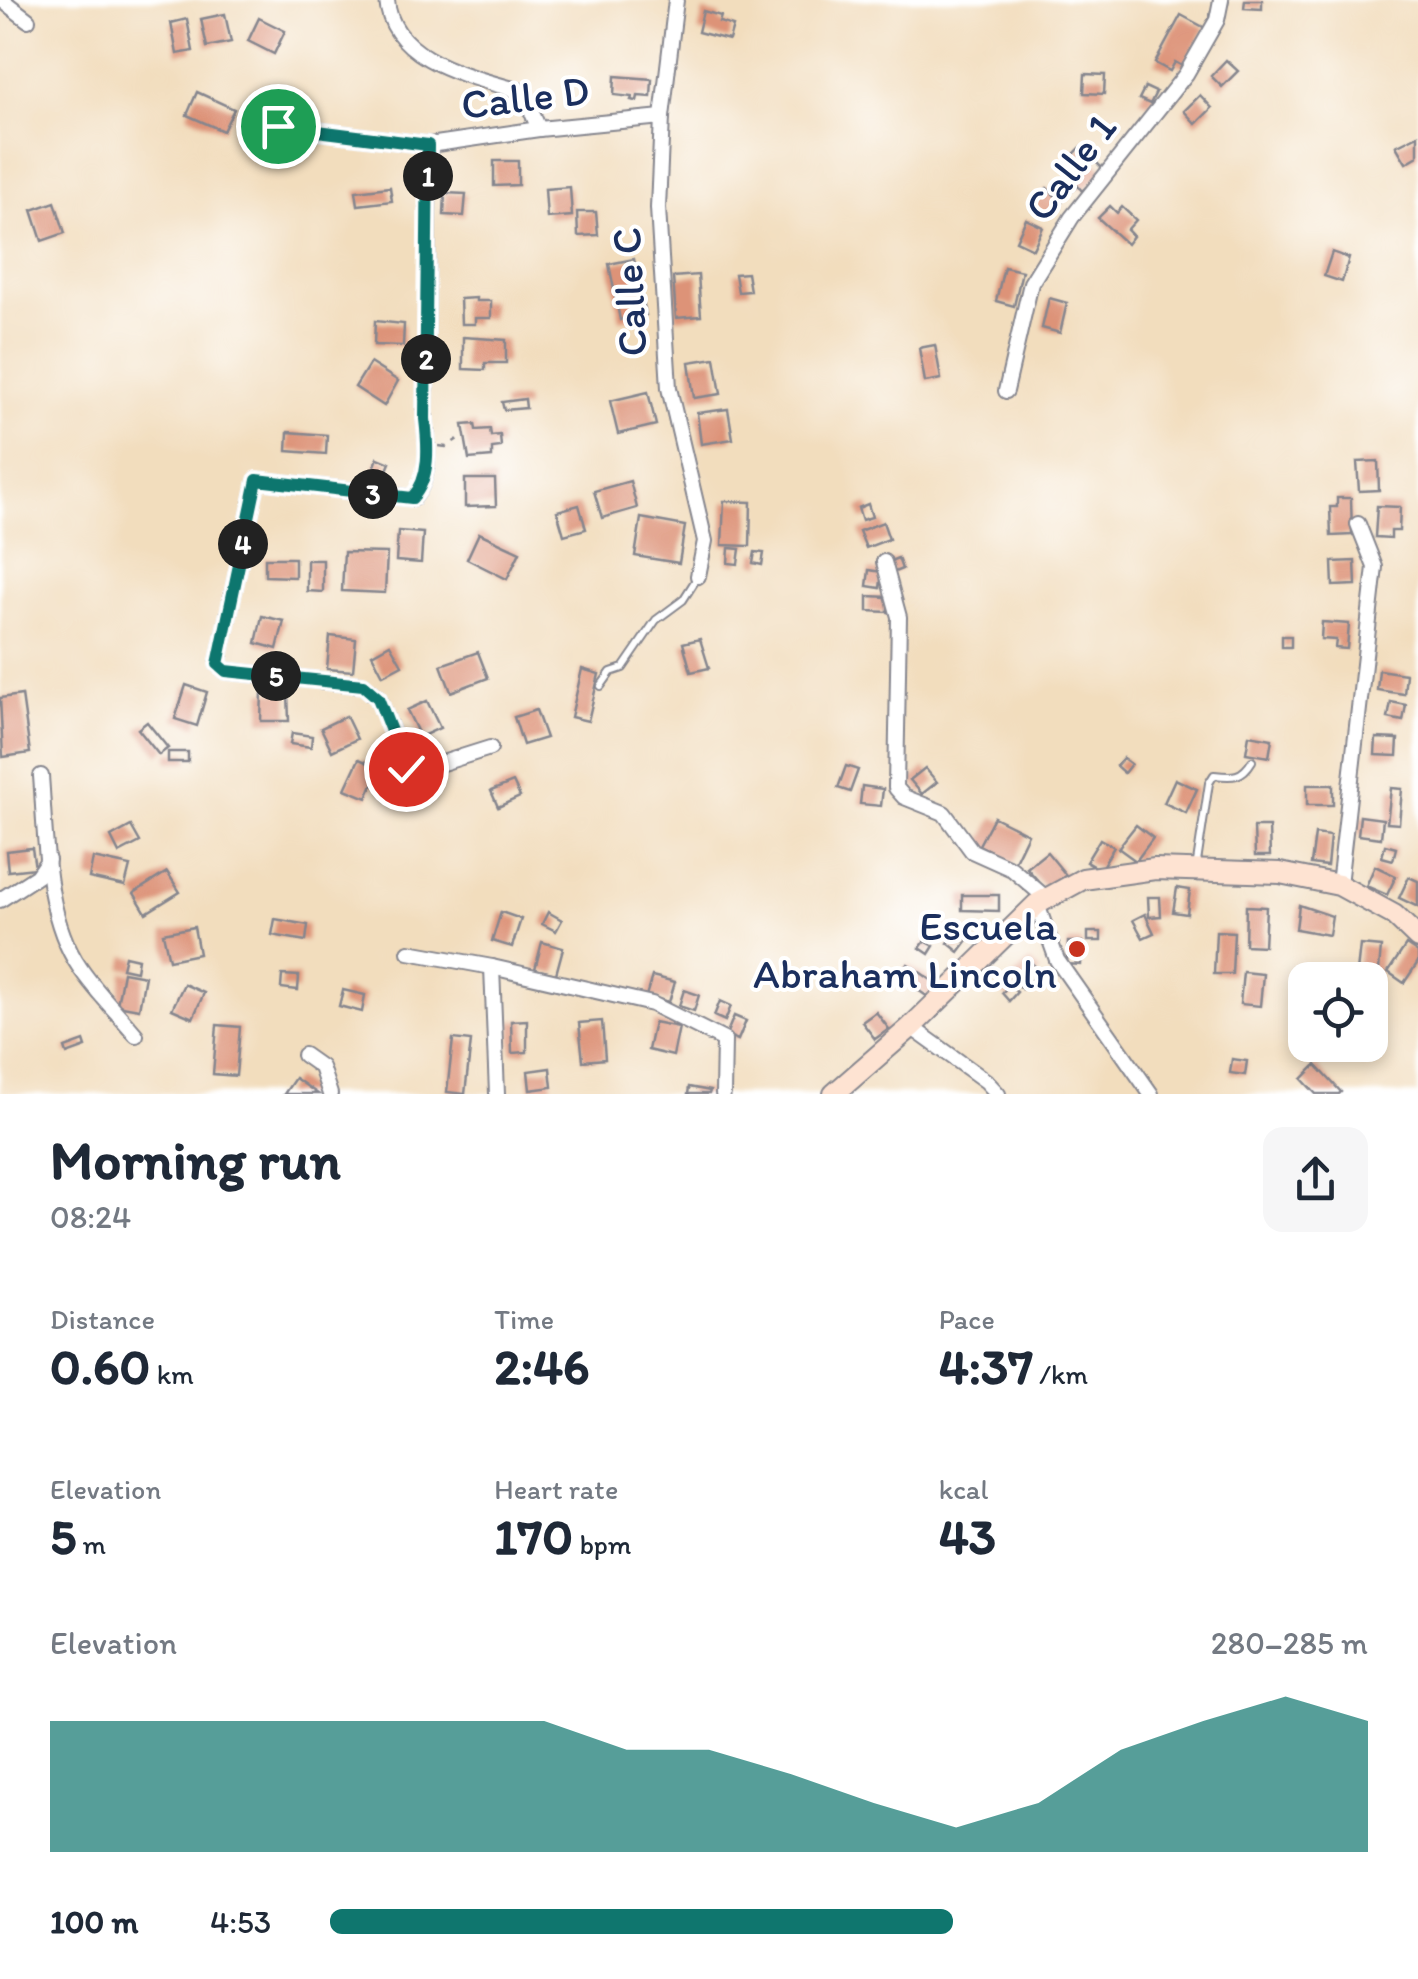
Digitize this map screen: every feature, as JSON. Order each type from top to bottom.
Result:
[{"type":"street","points":[[2,0],[28,20]]},
{"type":"street","points":[[387,0],[388,18],[406,45],[460,72],[523,92],[540,129]]},
{"type":"street","name":"Calle C","points":[[676,0],[662,116],[658,208],[669,388],[705,541],[698,576]]},
{"type":"street","name":"Calle 1","points":[[1006,391],[1031,283],[1072,217],[1186,74],[1218,20],[1221,0]]},
{"type":"street","name":"Calle D","points":[[278,126],[428,145],[662,116]]},
{"type":"street","points":[[428,145],[428,445],[422,488],[412,498],[257,480],[218,664],[226,671],[363,685],[378,698],[406,769],[417,772],[490,748]]},
{"type":"street","points":[[1340,884],[1375,568],[1358,524]]},
{"type":"street","points":[[884,562],[899,617],[896,788],[904,797],[944,813],[972,851],[1012,869],[1042,901],[1057,960],[1151,1094]]},
{"type":"street","points":[[41,776],[48,860],[59,921],[78,966],[136,1035]]},
{"type":"street","points":[[0,900],[36,876],[48,860]]},
{"type":"street","points":[[834,1094],[911,1027],[1042,901],[1083,879],[1154,869],[1280,872],[1340,884],[1394,916],[1418,938]]},
{"type":"street","points":[[410,952],[652,1004],[724,1040],[723,1094]]},
{"type":"street","points":[[492,967],[498,1094]]},
{"type":"street","points":[[911,1027],[998,1094]]},
{"type":"street","points":[[304,1055],[321,1067],[330,1094]]},
{"type":"lane","points":[[601,686],[611,672],[622,668],[656,620],[682,600],[698,576]]},
{"type":"lane","points":[[1196,870],[1214,774],[1235,777],[1246,772],[1252,761]]},
{"type":"path","points":[[428,445],[446,446],[458,440]]},
{"type":"building","points":[[1245,0],[1262,0],[1262,9],[1244,8]]},
{"type":"building","points":[[703,11],[721,16],[719,22],[733,26],[729,40],[698,32]]},
{"type":"building","points":[[225,14],[231,42],[207,47],[201,19]]},
{"type":"building","points":[[1181,15],[1205,28],[1184,67],[1175,62],[1170,71],[1155,63]]},
{"type":"building","points":[[259,18],[285,31],[274,54],[248,41]]},
{"type":"building","points":[[187,19],[193,51],[177,54],[171,23]]},
{"type":"building","points":[[1226,60],[1238,71],[1222,87],[1211,76]]},
{"type":"building","points":[[1085,74],[1105,75],[1104,94],[1084,93]]},
{"type":"building","points":[[615,76],[652,79],[651,97],[638,96],[637,101],[614,95]]},
{"type":"building","points":[[1145,87],[1156,92],[1150,104],[1139,99]]},
{"type":"building","points":[[197,92],[234,109],[223,131],[187,115]]},
{"type":"building","points":[[1200,95],[1212,108],[1196,124],[1184,111]]},
{"type":"building","points":[[1418,135],[1418,156],[1406,163],[1396,146]]},
{"type":"building","points":[[1081,147],[1104,170],[1082,191],[1078,186],[1072,191],[1064,182],[1072,174],[1063,165]]},
{"type":"building","points":[[494,161],[518,161],[518,185],[494,186]]},
{"type":"building","points":[[390,187],[392,201],[358,205],[356,191]]},
{"type":"building","points":[[570,187],[572,216],[547,218],[545,189]]},
{"type":"building","points":[[1047,188],[1062,202],[1048,217],[1033,203]]},
{"type":"building","points":[[445,193],[466,194],[464,216],[444,215]]},
{"type":"building","points":[[55,202],[65,233],[42,241],[32,210]]},
{"type":"building","points":[[1110,206],[1117,213],[1122,207],[1136,220],[1127,230],[1133,236],[1127,244],[1098,218]]},
{"type":"building","points":[[577,212],[596,212],[598,235],[578,236]]},
{"type":"building","points":[[1026,219],[1043,227],[1033,249],[1016,241]]},
{"type":"building","points":[[1332,252],[1349,258],[1342,282],[1324,276]]},
{"type":"building","points":[[634,259],[646,315],[620,320],[609,264]]},
{"type":"building","points":[[1004,267],[1022,271],[1014,306],[996,301]]},
{"type":"building","points":[[747,273],[750,291],[738,292],[735,274]]},
{"type":"building","points":[[698,275],[701,316],[676,318],[673,277]]},
{"type":"building","points":[[1049,298],[1067,303],[1060,333],[1042,328]]},
{"type":"building","points":[[460,299],[491,301],[491,318],[475,318],[475,324],[461,324]]},
{"type":"building","points":[[375,321],[404,324],[403,346],[374,345]]},
{"type":"building","points":[[463,337],[506,340],[506,363],[485,363],[485,370],[463,369]]},
{"type":"building","points":[[935,345],[941,379],[925,382],[919,348]]},
{"type":"building","points":[[715,358],[721,394],[694,398],[689,362]]},
{"type":"building","points":[[370,363],[398,381],[384,406],[355,387]]},
{"type":"building","points":[[648,392],[656,425],[618,434],[610,401]]},
{"type":"building","points":[[525,399],[526,408],[504,410],[502,402]]},
{"type":"building","points":[[728,409],[733,439],[701,444],[697,413]]},
{"type":"building","points":[[475,424],[476,430],[490,429],[491,436],[500,435],[501,447],[492,448],[492,457],[469,459],[463,425]]},
{"type":"building","points":[[288,432],[327,435],[326,454],[287,451]]},
{"type":"building","points":[[378,458],[390,463],[382,482],[370,478]]},
{"type":"building","points":[[1378,461],[1379,490],[1359,491],[1357,462]]},
{"type":"building","points":[[465,479],[495,479],[496,506],[465,507]]},
{"type":"building","points":[[630,481],[637,508],[602,518],[594,491]]},
{"type":"building","points":[[1337,498],[1351,498],[1352,535],[1331,536],[1330,507],[1337,507]]},
{"type":"building","points":[[724,501],[751,502],[750,546],[722,545]]},
{"type":"building","points":[[868,504],[872,517],[862,520],[858,508]]},
{"type":"building","points":[[579,505],[586,529],[564,535],[557,511]]},
{"type":"building","points":[[1377,506],[1400,507],[1399,531],[1391,531],[1391,538],[1375,537]]},
{"type":"building","points":[[641,518],[685,526],[679,563],[635,556]]},
{"type":"building","points":[[883,522],[889,539],[866,548],[859,531]]},
{"type":"building","points":[[398,531],[423,533],[421,563],[396,561]]},
{"type":"building","points":[[479,533],[520,552],[507,579],[467,559]]},
{"type":"building","points":[[729,548],[740,549],[738,564],[728,563]]},
{"type":"building","points":[[344,552],[387,553],[385,593],[342,591]]},
{"type":"building","points":[[755,552],[764,553],[762,565],[753,563]]},
{"type":"building","points":[[265,558],[295,558],[295,577],[265,576]]},
{"type":"building","points":[[898,558],[902,569],[892,573],[888,562]]},
{"type":"building","points":[[307,560],[323,560],[323,592],[307,591]]},
{"type":"building","points":[[1355,561],[1356,585],[1333,586],[1332,562]]},
{"type":"building","points":[[869,570],[882,572],[880,588],[867,586]]},
{"type":"building","points":[[868,596],[888,597],[888,612],[868,611]]},
{"type":"building","points":[[262,616],[284,621],[277,649],[256,643]]},
{"type":"building","points":[[1322,622],[1349,624],[1347,649],[1335,648],[1336,640],[1321,639]]},
{"type":"building","points":[[330,636],[356,639],[353,671],[327,669]]},
{"type":"building","points":[[1282,636],[1291,636],[1291,647],[1282,647]]},
{"type":"building","points":[[700,639],[709,668],[691,672],[683,643]]},
{"type":"building","points":[[390,644],[402,665],[383,675],[372,654]]},
{"type":"building","points":[[478,652],[488,678],[451,692],[441,665]]},
{"type":"building","points":[[582,669],[599,674],[588,721],[571,717]]},
{"type":"building","points":[[1379,670],[1406,674],[1404,694],[1377,690]]},
{"type":"building","points":[[186,685],[207,692],[197,726],[175,719]]},
{"type":"building","points":[[262,692],[288,692],[289,721],[261,721]]},
{"type":"building","points":[[22,695],[30,753],[3,757],[0,698]]},
{"type":"building","points":[[427,701],[440,728],[420,737],[407,710]]},
{"type":"building","points":[[1391,702],[1406,705],[1403,721],[1388,718]]},
{"type":"building","points":[[536,710],[546,738],[523,745],[514,717]]},
{"type":"building","points":[[346,716],[357,739],[332,751],[321,728]]},
{"type":"building","points":[[147,722],[168,748],[159,755],[138,729]]},
{"type":"building","points":[[292,733],[312,736],[311,747],[290,744]]},
{"type":"building","points":[[1249,735],[1272,739],[1269,757],[1246,753]]},
{"type":"building","points":[[1376,738],[1398,739],[1397,756],[1375,755]]},
{"type":"building","points":[[168,752],[188,752],[188,762],[168,762]]},
{"type":"building","points":[[1123,758],[1131,764],[1124,773],[1116,766]]},
{"type":"building","points":[[359,759],[380,768],[367,798],[345,789]]},
{"type":"building","points":[[846,766],[858,770],[850,792],[838,788]]},
{"type":"building","points":[[925,768],[937,782],[922,794],[910,780]]},
{"type":"building","points":[[1175,779],[1197,789],[1186,813],[1164,803]]},
{"type":"building","points":[[513,782],[520,797],[498,807],[491,791]]},
{"type":"building","points":[[1307,785],[1333,785],[1333,805],[1307,805]]},
{"type":"building","points":[[862,786],[883,789],[881,806],[860,804]]},
{"type":"building","points":[[1391,788],[1402,789],[1399,824],[1387,823]]},
{"type":"building","points":[[1360,816],[1383,819],[1381,838],[1358,835]]},
{"type":"building","points":[[994,817],[1028,834],[1014,863],[979,845]]},
{"type":"building","points":[[1136,825],[1153,838],[1136,861],[1118,848]]},
{"type":"building","points":[[131,826],[140,842],[119,853],[111,837]]},
{"type":"building","points":[[1254,827],[1269,827],[1270,856],[1255,856]]},
{"type":"building","points":[[1315,834],[1330,836],[1327,866],[1311,864]]},
{"type":"building","points":[[1100,839],[1114,847],[1100,870],[1086,862]]},
{"type":"building","points":[[1385,845],[1396,848],[1393,860],[1382,857]]},
{"type":"building","points":[[32,848],[35,868],[8,871],[6,851]]},
{"type":"building","points":[[1047,852],[1066,875],[1047,891],[1027,868]]},
{"type":"building","points":[[93,858],[130,866],[125,886],[89,878]]},
{"type":"building","points":[[1375,866],[1396,876],[1387,895],[1366,886]]},
{"type":"building","points":[[167,872],[180,892],[146,913],[134,893]]},
{"type":"building","points":[[1409,877],[1418,881],[1418,907],[1399,898]]},
{"type":"building","points":[[1177,888],[1190,890],[1187,914],[1173,912]]},
{"type":"building","points":[[962,895],[999,895],[999,911],[962,910]]},
{"type":"building","points":[[1148,897],[1160,897],[1161,916],[1149,917]]},
{"type":"building","points":[[1299,905],[1332,916],[1329,935],[1296,929]]},
{"type":"building","points":[[1246,906],[1266,907],[1264,946],[1245,945]]},
{"type":"building","points":[[501,912],[521,919],[512,947],[492,941]]},
{"type":"building","points":[[548,912],[562,920],[556,931],[542,924]]},
{"type":"building","points":[[1145,914],[1154,933],[1143,938],[1133,920]]},
{"type":"building","points":[[275,919],[308,925],[306,941],[272,935]]},
{"type":"building","points":[[194,927],[199,954],[169,960],[163,933]]},
{"type":"building","points":[[957,931],[968,940],[959,952],[948,943]]},
{"type":"building","points":[[1216,931],[1234,932],[1232,974],[1214,974]]},
{"type":"building","points":[[1088,932],[1101,932],[1101,941],[1088,941]]},
{"type":"building","points":[[925,941],[934,946],[929,954],[920,948]]},
{"type":"building","points":[[542,942],[563,948],[556,974],[535,969]]},
{"type":"building","points":[[1068,942],[1082,942],[1081,965],[1067,964]]},
{"type":"building","points":[[1360,945],[1381,947],[1380,962],[1358,962]]},
{"type":"building","points":[[1406,945],[1418,953],[1418,962],[1404,983],[1388,972]]},
{"type":"building","points":[[125,956],[138,959],[136,971],[122,968]]},
{"type":"building","points":[[1030,961],[1040,972],[1022,989],[1012,978]]},
{"type":"building","points":[[908,964],[940,986],[931,999],[899,977]]},
{"type":"building","points":[[123,972],[145,976],[139,1009],[117,1005]]},
{"type":"building","points":[[1243,972],[1263,974],[1260,1006],[1240,1004]]},
{"type":"building","points":[[282,975],[299,976],[298,990],[281,988]]},
{"type":"building","points":[[652,976],[675,982],[669,1002],[646,996]]},
{"type":"building","points":[[184,984],[204,993],[193,1018],[172,1009]]},
{"type":"building","points":[[1009,985],[1017,992],[1009,1001],[1002,993]]},
{"type":"building","points":[[343,990],[365,995],[362,1012],[339,1006]]},
{"type":"building","points":[[684,990],[699,995],[694,1011],[679,1006]]},
{"type":"building","points":[[720,1001],[731,1006],[725,1021],[714,1016]]},
{"type":"building","points":[[876,1012],[889,1029],[875,1039],[862,1022]]},
{"type":"building","points":[[734,1016],[746,1021],[738,1040],[726,1035]]},
{"type":"building","points":[[527,1020],[527,1052],[512,1053],[511,1021]]},
{"type":"building","points":[[602,1021],[605,1059],[583,1061],[579,1023]]},
{"type":"building","points":[[654,1022],[679,1027],[673,1056],[648,1050]]},
{"type":"building","points":[[217,1025],[240,1027],[236,1076],[213,1074]]},
{"type":"building","points":[[453,1039],[471,1041],[465,1094],[447,1092]]},
{"type":"building","points":[[84,1041],[86,1047],[67,1054],[65,1048]]},
{"type":"building","points":[[1232,1059],[1247,1061],[1245,1075],[1230,1073]]},
{"type":"building","points":[[1316,1065],[1339,1094],[1316,1094],[1302,1079]]},
{"type":"building","points":[[550,1068],[552,1087],[530,1090],[528,1071]]},
{"type":"building","points":[[295,1078],[318,1094],[284,1094]]},
{"type":"building","points":[[689,1087],[710,1091],[688,1094]]},
{"type":"place","name":"Escuela Abraham Lincoln","points":[[1077,949]]},
{"type":"route","points":[[278,126],[428,145],[428,445],[422,488],[412,498],[257,480],[218,664],[226,671],[363,685],[378,698],[406,769]]}]
